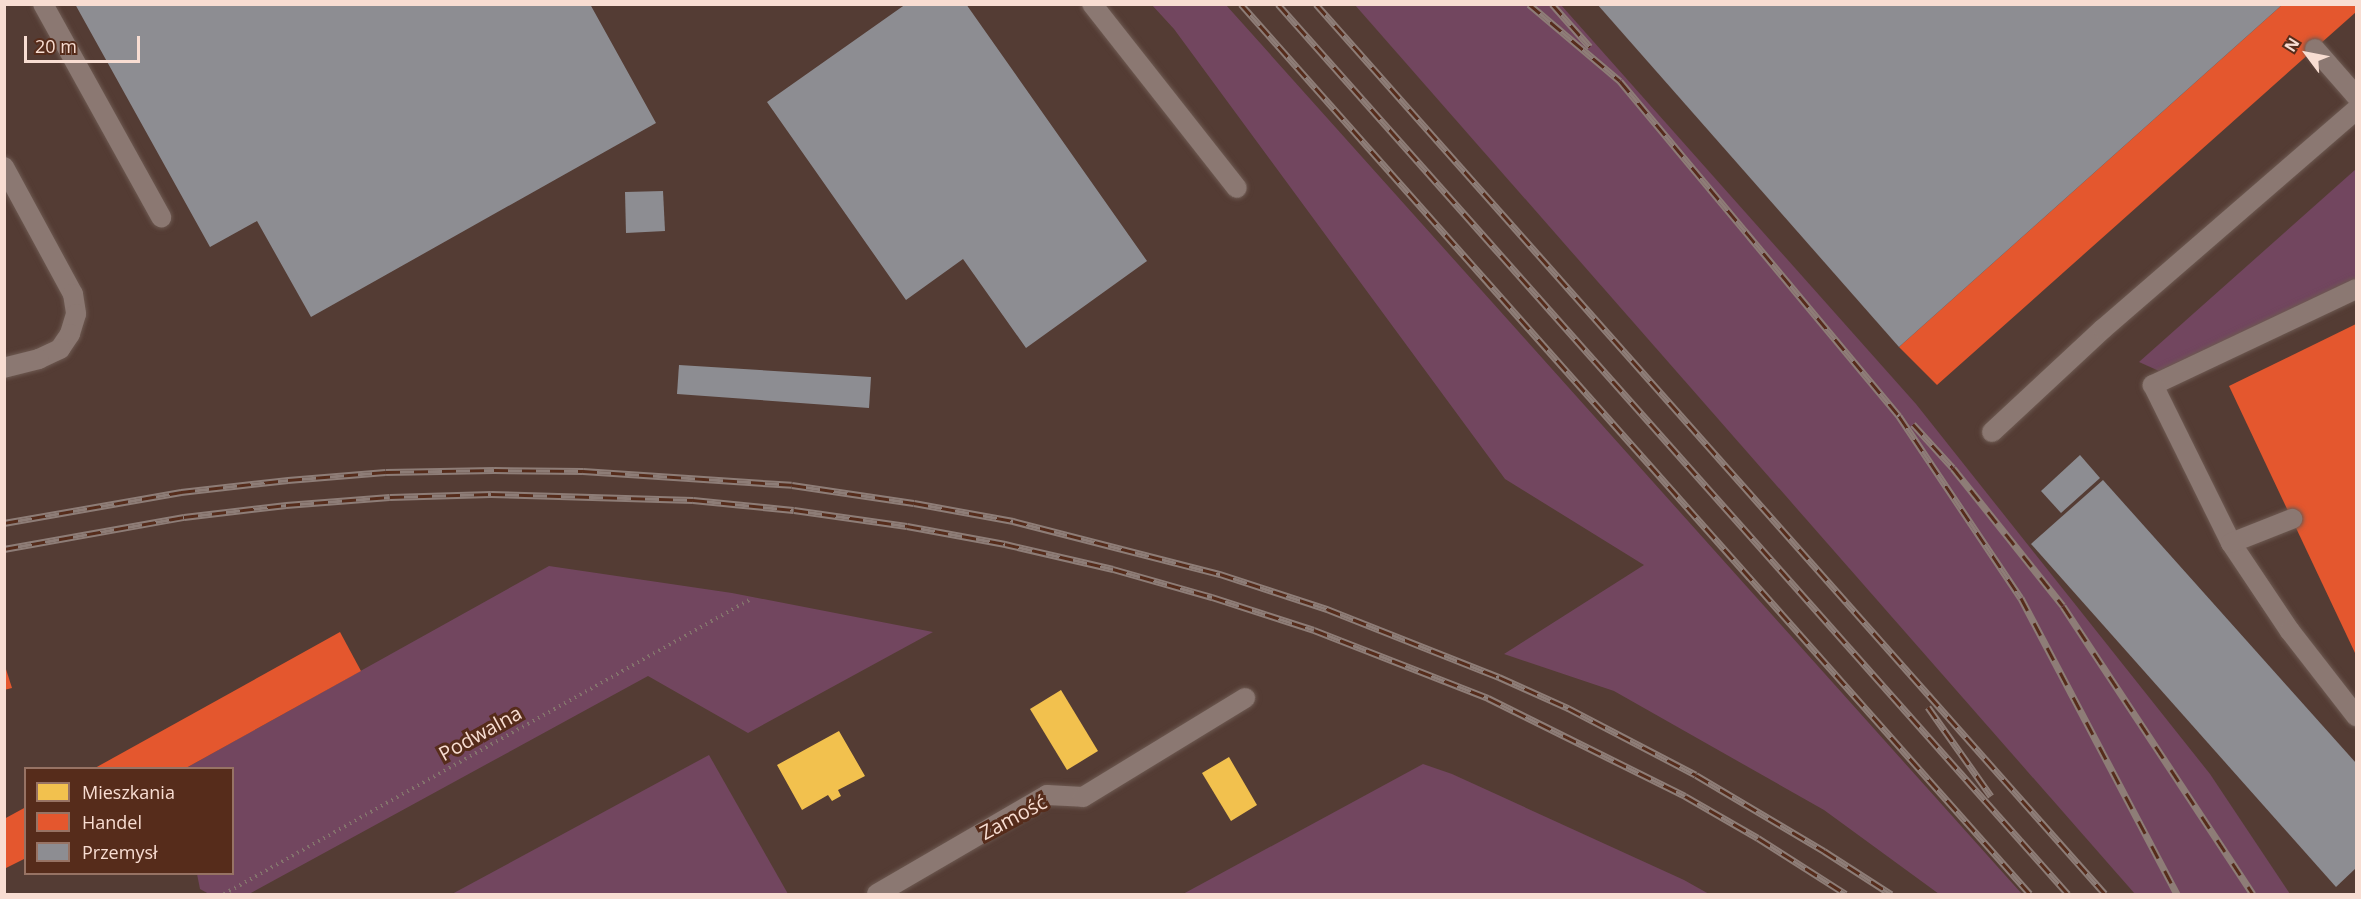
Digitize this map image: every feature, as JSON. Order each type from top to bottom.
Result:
[{"type":"lane","points":[[43,4],[161,217]]},
{"type":"lane","points":[[1092,4],[1237,188]]},
{"type":"lane","points":[[2315,49],[2356,96]]},
{"type":"lane","points":[[1992,432],[2103,329],[2356,110]]},
{"type":"lane","points":[[4,167],[73,294],[76,314],[70,334],[60,349],[39,359],[4,368]]},
{"type":"lane","points":[[2356,289],[2153,385],[2231,543],[2290,631],[2356,716]]},
{"type":"lane","points":[[2231,543],[2292,519]]},
{"type":"lane","name":"Zamość","points":[[877,894],[1047,795],[1083,796],[1245,698]]},
{"type":"path","name":"Podwalna","points":[[224,894],[751,599]]},
{"type":"shaded area","points":[[1152,5],[1226,5],[2022,894],[1939,894],[1824,810],[1614,691],[1504,654],[1644,565],[1505,479],[1174,29]]},
{"type":"shaded area","points":[[1355,5],[1561,5],[1916,404],[2210,774],[2290,894],[2135,894]]},
{"type":"shaded area","points":[[2356,169],[2356,279],[2159,371],[2139,362]]},
{"type":"shaded area","points":[[549,566],[732,593],[933,632],[748,733],[648,676],[249,894],[209,894],[200,889],[197,875],[234,875],[234,767],[188,767]]},
{"type":"shaded area","points":[[709,755],[788,894],[452,894]]},
{"type":"shaded area","points":[[1423,764],[1452,774],[1684,880],[1709,894],[1183,894]]},
{"type":"building: Mieszkania","points":[[1061,690],[1098,751],[1067,770],[1030,709]]},
{"type":"building: Mieszkania","points":[[839,731],[865,776],[838,790],[841,796],[832,801],[828,795],[802,810],[777,765]]},
{"type":"building: Mieszkania","points":[[1229,757],[1257,805],[1231,821],[1202,773]]},
{"type":"building: Handel","points":[[2283,4],[2356,4],[2356,12],[1937,385],[1899,347]]},
{"type":"building: Handel","points":[[2356,324],[2356,655],[2229,386]]},
{"type":"building: Handel","points":[[340,632],[361,671],[188,767],[97,767]]},
{"type":"building: Handel","points":[[4,663],[12,688],[4,690]]},
{"type":"building: Handel","points":[[24,808],[24,859],[4,869],[4,819]]},
{"type":"building: Przemysł","points":[[75,4],[590,4],[656,123],[311,317],[257,221],[210,247]]},
{"type":"building: Przemysł","points":[[906,4],[966,4],[1147,261],[1026,348],[963,259],[906,300],[767,102]]},
{"type":"building: Przemysł","points":[[1597,4],[2283,4],[1899,347]]},
{"type":"building: Przemysł","points":[[663,191],[665,231],[626,233],[625,192]]},
{"type":"building: Przemysł","points":[[679,365],[871,377],[869,408],[677,394]]},
{"type":"building: Przemysł","points":[[2080,455],[2100,478],[2061,513],[2041,491]]},
{"type":"building: Przemysł","points":[[2103,480],[2356,763],[2356,868],[2336,887],[2031,544]]},
{"type":"railway","points":[[1241,4],[2030,894]]},
{"type":"railway","points":[[1278,4],[2068,894]]},
{"type":"railway","points":[[1316,4],[2105,894]]},
{"type":"railway","points":[[1529,4],[1620,81],[1899,416],[2021,598],[2177,894]]},
{"type":"railway","points":[[1552,4],[1590,47]]},
{"type":"railway","points":[[1913,424],[1953,468],[2063,606],[2253,894]]},
{"type":"railway","points":[[4,523],[181,492],[288,480],[386,472],[494,470],[583,471],[792,485],[914,503],[1013,521],[1220,574],[1327,609],[1499,677],[1568,708],[1696,775],[1824,851],[1891,894]]},
{"type":"railway","points":[[4,549],[184,517],[286,505],[390,497],[491,494],[693,500],[794,510],[907,526],[1005,544],[1113,569],[1212,597],[1314,630],[1488,698],[1685,796],[1758,838],[1846,894]]},
{"type":"railway","points":[[1928,707],[1991,796]]}]
